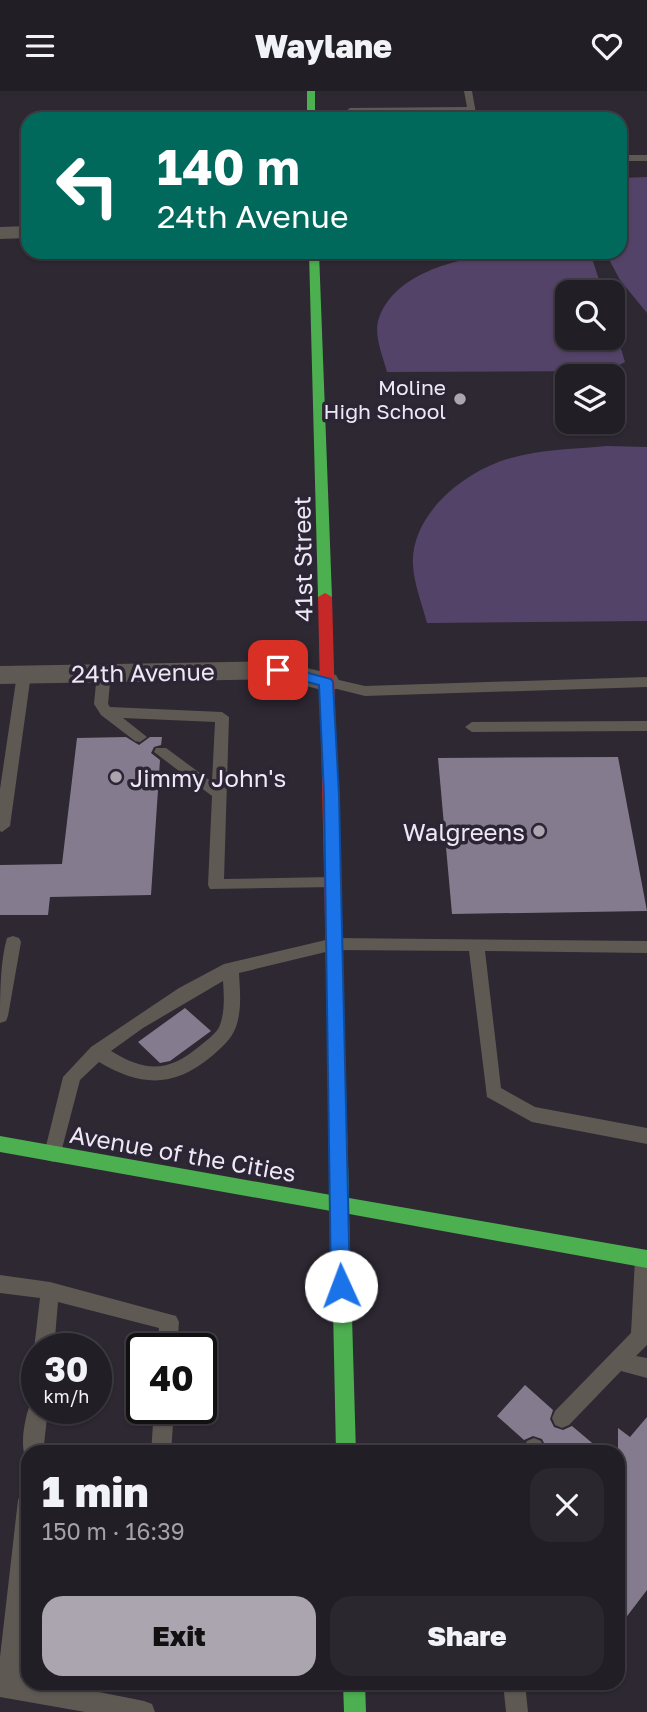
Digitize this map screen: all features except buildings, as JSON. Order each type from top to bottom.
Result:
[{"type":"street","points":[[311,91],[311,112]]},
{"type":"street","points":[[0,233],[21,232]]},
{"type":"street","name":"41st Street","points":[[314,259],[324,501],[326,682],[346,1445]]},
{"type":"street","name":"24th Avenue","points":[[12,675],[278,670],[326,682]]},
{"type":"street","name":"Avenue of the Cities","points":[[0,1144],[338,1202],[646,1259]]},
{"type":"street","points":[[354,1690],[355,1712]]},
{"type":"lane","points":[[468,91],[472,112]]},
{"type":"lane","points":[[350,111],[356,112]]},
{"type":"lane","points":[[627,158],[647,158]]},
{"type":"lane","points":[[104,673],[102,704],[106,712],[140,737]]},
{"type":"lane","points":[[2,826],[12,675]]},
{"type":"lane","points":[[326,682],[365,691],[647,682]]},
{"type":"lane","points":[[106,712],[222,717],[216,885],[333,883]]},
{"type":"lane","points":[[472,727],[647,726]]},
{"type":"lane","points":[[161,751],[219,793]]},
{"type":"lane","points":[[0,1016],[13,942]]},
{"type":"lane","points":[[53,1154],[72,1077],[97,1052],[185,993],[230,969],[334,944],[647,947]]},
{"type":"lane","points":[[477,945],[493,1092],[532,1114],[647,1136]]},
{"type":"lane","points":[[97,1052],[123,1069],[147,1076],[173,1073],[200,1057],[226,1032],[233,1001],[230,969]]},
{"type":"lane","points":[[562,1418],[641,1337],[646,1259]]},
{"type":"lane","points":[[0,1285],[50,1291],[169,1322],[168,1333]]},
{"type":"lane","points":[[46,1333],[50,1291]]},
{"type":"lane","points":[[619,1361],[647,1368]]},
{"type":"lane","points":[[34,1445],[36,1424]]},
{"type":"lane","points":[[162,1445],[163,1424]]},
{"type":"lane","points":[[21,1586],[4,1686],[83,1707],[144,1712]]},
{"type":"lane","points":[[515,1690],[517,1712]]},
{"type":"shaded area","points":[[647,177],[647,313],[625,286],[625,280],[620,280],[609,259],[627,259],[627,178]]},
{"type":"shaded area","points":[[466,259],[592,259],[599,280],[555,280],[555,350],[621,350],[625,362],[555,364],[555,371],[387,372],[379,345],[379,318],[389,300],[403,286],[440,267]]},
{"type":"shaded area","points":[[607,446],[647,447],[647,621],[427,623],[414,572],[415,546],[421,528],[444,497],[476,473],[511,458],[547,451]]},
{"type":"traffic: fast","points":[[311,91],[311,112]]},
{"type":"traffic: fast","points":[[314,259],[325,597]]},
{"type":"traffic: fast","points":[[333,921],[346,1445]]},
{"type":"traffic: fast","points":[[0,1144],[647,1259]]},
{"type":"traffic: fast","points":[[354,1690],[355,1712]]},
{"type":"traffic: jam","points":[[325,597],[333,921]]},
{"type":"place","name":"Moline High School","points":[[460,399]]},
{"type":"place","name":"Jimmy John's","points":[[116,777]]},
{"type":"place","name":"Walgreens","points":[[539,831]]},
{"type":"route","points":[[278,670],[326,682],[331,795],[341,1286]]}]
